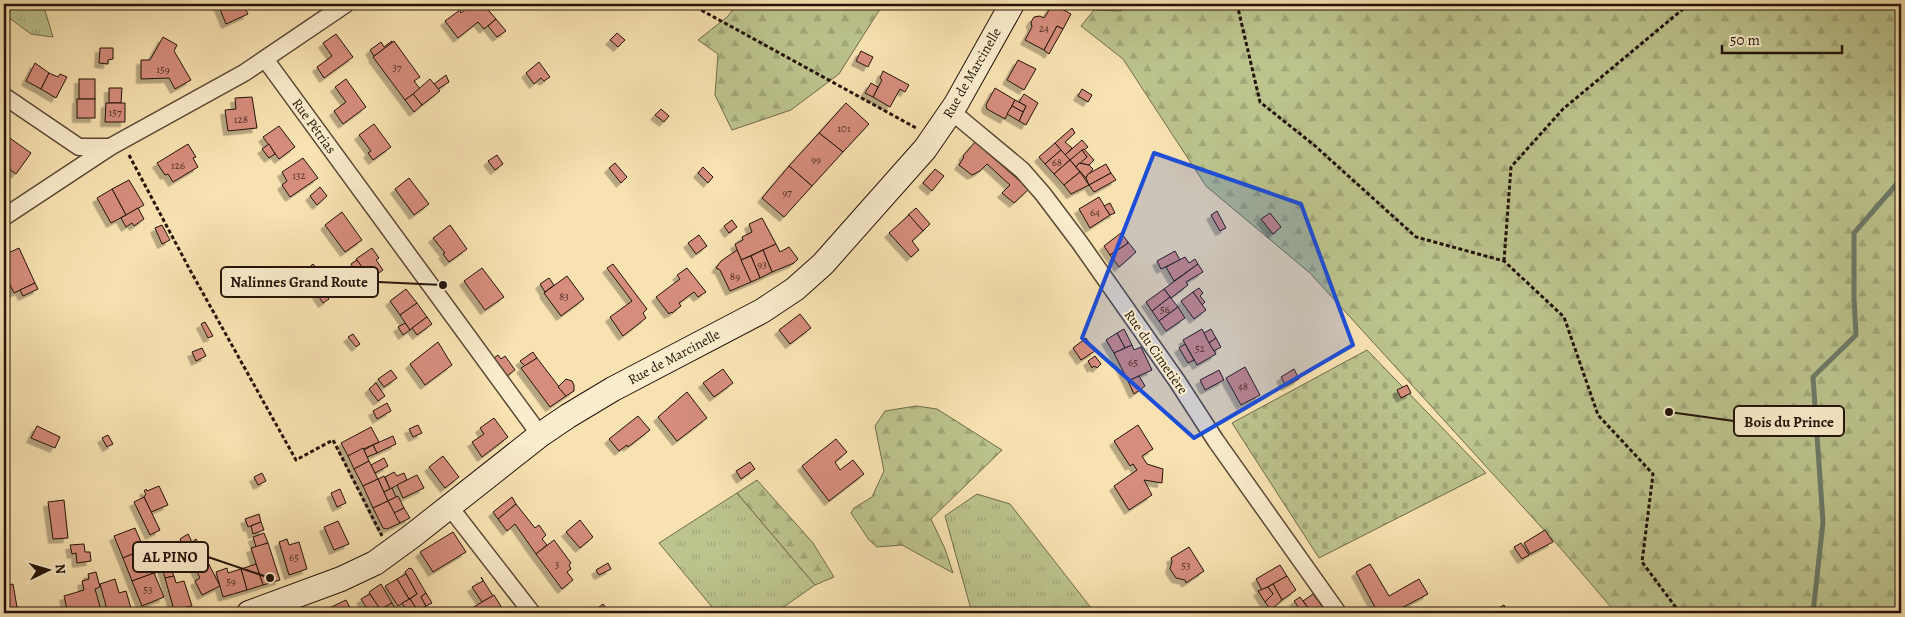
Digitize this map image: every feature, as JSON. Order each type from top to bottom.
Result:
[{"type":"street","points":[[4,216],[116,144],[266,60],[346,4]]},
{"type":"street","name":"Rue de Marcinelle","points":[[249,613],[349,575],[375,563],[540,434],[603,394],[755,315],[788,294],[823,264],[910,167],[935,135],[951,111],[1012,4]]},
{"type":"street","name":"Rue Pétrias","points":[[266,60],[540,434]]},
{"type":"street","points":[[4,96],[79,147],[116,144]]},
{"type":"street","name":"Rue du Cimetière","points":[[951,111],[1022,170],[1043,194],[1080,243],[1177,381],[1216,441],[1338,613]]},
{"type":"street","points":[[449,506],[532,613]]},
{"type":"path","points":[[690,4],[915,128],[929,131],[935,135]]},
{"type":"path","points":[[1237,4],[1260,102],[1314,145],[1416,237],[1504,261],[1564,317],[1598,415],[1653,474],[1642,562],[1680,613]]},
{"type":"path","points":[[1504,261],[1511,167],[1563,109],[1689,4]]},
{"type":"path","points":[[1890,4],[1901,13]]},
{"type":"path","points":[[116,144],[190,270],[296,460],[333,440],[390,552]]},
{"type":"highlighted area","points":[[1154,153],[1301,204],[1353,345],[1194,438],[1082,338]]},
{"type":"green space","points":[[4,4],[43,4],[53,37],[31,34],[4,14]]},
{"type":"green space","points":[[738,4],[876,4],[880,9],[839,74],[791,110],[732,130],[715,95],[718,54],[698,40],[727,17]]},
{"type":"green space","points":[[1129,4],[1901,4],[1901,613],[1616,613],[1563,551],[1310,273],[1206,186],[1123,59],[1081,26],[1094,10],[1121,11]]},
{"type":"green space","points":[[1367,350],[1486,473],[1319,558],[1232,423]]},
{"type":"green space","points":[[916,406],[937,409],[1002,450],[931,519],[945,549],[953,573],[902,545],[877,547],[869,540],[851,513],[854,508],[872,497],[884,471],[875,426],[885,411]]},
{"type":"green space","points":[[757,480],[813,543],[834,577],[815,585],[737,493]]},
{"type":"green space","points":[[737,493],[815,585],[775,613],[717,613],[659,543]]},
{"type":"green space","points":[[977,494],[1010,504],[1095,613],[972,613],[945,516]]},
{"type":"building","points":[[218,4],[243,4],[248,14],[226,24]]},
{"type":"building","points":[[472,4],[483,4],[496,19],[484,29],[478,22],[458,38],[445,21],[460,10],[461,13]]},
{"type":"building","points":[[1053,4],[1071,14],[1063,29],[1057,26],[1044,50],[1025,40],[1032,27],[1031,22],[1034,17],[1040,16],[1044,18]]},
{"type":"building","points":[[496,19],[506,31],[497,37],[488,26]]},
{"type":"building","points":[[1057,26],[1063,29],[1049,54],[1044,50]]},
{"type":"building","points":[[617,33],[625,40],[618,47],[610,40]]},
{"type":"building","points":[[336,34],[353,57],[324,78],[317,67],[332,56],[323,43]]},
{"type":"building","points":[[163,37],[177,45],[174,51],[191,80],[175,89],[169,78],[141,79],[141,60],[150,60]]},
{"type":"building","points":[[392,41],[392,43],[374,56],[370,50],[381,42],[384,47]]},
{"type":"building","points":[[394,41],[420,77],[414,81],[420,89],[405,100],[373,57]]},
{"type":"building","points":[[100,48],[113,48],[113,59],[108,60],[108,64],[99,63]]},
{"type":"building","points":[[861,51],[873,57],[868,67],[856,61]]},
{"type":"building","points":[[1018,60],[1036,69],[1024,90],[1007,80]]},
{"type":"building","points":[[539,62],[550,77],[544,81],[541,78],[534,84],[526,73]]},
{"type":"building","points":[[35,63],[49,73],[41,89],[26,81]]},
{"type":"building","points":[[883,71],[909,85],[905,92],[900,89],[890,107],[873,97],[882,80],[880,78]]},
{"type":"building","points":[[49,73],[58,77],[60,74],[67,77],[56,98],[41,89]]},
{"type":"building","points":[[446,75],[449,82],[438,89],[434,84]]},
{"type":"building","points":[[79,79],[95,79],[95,99],[79,99]]},
{"type":"building","points":[[346,79],[366,107],[343,124],[334,111],[346,102],[335,87]]},
{"type":"building","points":[[430,79],[440,91],[422,105],[413,94]]},
{"type":"building","points":[[871,83],[878,87],[873,97],[865,93]]},
{"type":"building","points":[[109,88],[122,88],[121,103],[109,103]]},
{"type":"building","points":[[995,88],[1015,100],[1005,119],[987,109],[986,105]]},
{"type":"building","points":[[1082,89],[1092,95],[1088,102],[1078,96]]},
{"type":"building","points":[[413,94],[422,105],[414,112],[405,100]]},
{"type":"building","points":[[1024,94],[1038,103],[1026,125],[1019,121],[1026,106],[1019,102]]},
{"type":"building","points":[[252,97],[257,128],[228,131],[225,110],[236,109],[235,98]]},
{"type":"building","points":[[77,99],[95,99],[95,118],[77,118]]},
{"type":"building","points":[[1015,100],[1026,106],[1023,112],[1012,106]]},
{"type":"building","points":[[106,103],[125,103],[125,122],[105,122]]},
{"type":"building","points":[[846,103],[869,124],[843,152],[819,133]]},
{"type":"building","points":[[1012,106],[1023,112],[1019,121],[1007,114]]},
{"type":"building","points":[[661,109],[669,116],[664,122],[655,115]]},
{"type":"building","points":[[374,124],[391,147],[373,160],[368,153],[371,151],[359,135]]},
{"type":"building","points":[[279,126],[295,147],[279,159],[263,137]]},
{"type":"building","points":[[1072,128],[1075,133],[1065,142],[1072,148],[1065,155],[1055,143]]},
{"type":"building","points":[[819,133],[843,152],[812,186],[789,166]]},
{"type":"building","points":[[4,134],[31,153],[16,174],[4,165]]},
{"type":"building","points":[[1082,140],[1088,147],[1070,160],[1065,155]]},
{"type":"building","points":[[975,142],[1029,189],[1014,203],[1002,193],[1010,185],[987,164],[980,171],[972,175],[959,165],[963,156]]},
{"type":"building","points":[[1055,143],[1061,150],[1045,164],[1039,157]]},
{"type":"building","points":[[188,144],[196,157],[193,158],[198,167],[173,182],[168,174],[165,175],[157,163]]},
{"type":"building","points":[[269,144],[275,154],[269,158],[262,149]]},
{"type":"building","points":[[1084,149],[1094,160],[1089,165],[1079,163],[1087,157],[1082,150]]},
{"type":"building","points":[[1061,150],[1070,160],[1054,174],[1045,164]]},
{"type":"building","points":[[1082,150],[1087,157],[1076,167],[1070,160]]},
{"type":"building","points":[[497,155],[503,164],[495,170],[488,161]]},
{"type":"building","points":[[303,158],[318,178],[290,197],[282,185],[287,181],[282,172]]},
{"type":"building","points":[[1070,160],[1080,172],[1064,185],[1054,174]]},
{"type":"building","points":[[615,163],[627,177],[621,183],[609,168]]},
{"type":"building","points":[[1079,163],[1089,165],[1093,169],[1086,178],[1076,167]]},
{"type":"building","points":[[1106,164],[1111,173],[1089,185],[1086,178],[1088,174]]},
{"type":"building","points":[[789,166],[812,186],[784,217],[762,198]]},
{"type":"building","points":[[703,167],[713,177],[708,183],[698,173]]},
{"type":"building","points":[[935,169],[944,176],[932,191],[923,183]]},
{"type":"building","points":[[1080,172],[1089,185],[1071,194],[1064,185]]},
{"type":"building","points":[[1111,173],[1116,180],[1094,192],[1089,185]]},
{"type":"building","points":[[409,178],[429,204],[414,215],[395,189]]},
{"type":"building","points":[[129,180],[144,205],[126,215],[112,189]]},
{"type":"building","points":[[320,187],[327,196],[317,205],[310,196]]},
{"type":"building","points":[[112,189],[126,215],[111,223],[97,198]]},
{"type":"building","points":[[1099,197],[1110,215],[1090,228],[1079,209]]},
{"type":"building","points":[[1110,203],[1115,213],[1110,215],[1104,206]]},
{"type":"building","points":[[138,208],[144,219],[134,226],[132,223],[126,227],[121,218]]},
{"type":"building","points":[[916,208],[930,224],[923,231],[908,215]]},
{"type":"building","points":[[1217,211],[1226,228],[1220,231],[1211,215]]},
{"type":"building","points":[[342,212],[362,240],[345,252],[325,225]]},
{"type":"building","points":[[1270,213],[1281,227],[1273,234],[1261,219]]},
{"type":"building","points":[[909,215],[923,231],[912,241],[919,250],[911,257],[889,233]]},
{"type":"building","points":[[762,218],[776,244],[741,260],[735,244],[743,240],[742,237],[752,232],[749,224]]},
{"type":"building","points":[[732,220],[737,227],[729,233],[724,226]]},
{"type":"building","points":[[162,225],[170,240],[162,244],[155,228]]},
{"type":"building","points":[[450,225],[467,249],[449,262],[443,254],[445,253],[433,238]]},
{"type":"building","points":[[1121,233],[1128,242],[1127,244],[1110,255],[1104,246]]},
{"type":"building","points":[[699,235],[707,246],[696,254],[688,243]]},
{"type":"building","points":[[1128,242],[1136,252],[1119,267],[1110,255]]},
{"type":"building","points":[[776,244],[780,252],[789,247],[798,259],[794,263],[772,272],[763,250]]},
{"type":"building","points":[[19,248],[35,283],[14,293],[4,273],[4,255]]},
{"type":"building","points":[[372,248],[379,258],[376,260],[383,270],[370,279],[356,259]]},
{"type":"building","points":[[737,250],[751,282],[730,291],[720,270],[716,268],[721,261]]},
{"type":"building","points":[[763,250],[772,272],[760,278],[751,256]]},
{"type":"building","points":[[1175,251],[1180,260],[1161,269],[1157,261]]},
{"type":"building","points":[[751,256],[760,278],[751,282],[741,260]]},
{"type":"building","points":[[1185,257],[1189,263],[1195,259],[1198,264],[1174,281],[1166,267]]},
{"type":"building","points":[[357,260],[367,274],[361,279],[351,264]]},
{"type":"building","points":[[313,264],[323,277],[311,285],[302,273]]},
{"type":"building","points":[[613,264],[647,309],[643,313],[646,318],[623,336],[610,317],[632,301],[607,268]]},
{"type":"building","points":[[1198,264],[1203,272],[1186,282],[1188,285],[1171,298],[1164,289]]},
{"type":"building","points":[[482,268],[504,297],[485,310],[464,281]]},
{"type":"building","points":[[687,268],[706,292],[698,297],[694,292],[679,303],[681,306],[669,314],[656,297],[680,279],[677,275]]},
{"type":"building","points":[[567,276],[584,299],[561,316],[544,293]]},
{"type":"building","points":[[323,277],[331,289],[325,293],[329,299],[323,303],[311,285]]},
{"type":"building","points":[[549,278],[554,285],[545,292],[540,284]]},
{"type":"building","points":[[35,283],[38,289],[23,296],[20,290]]},
{"type":"building","points":[[1199,288],[1203,293],[1200,296],[1205,302],[1202,305],[1193,292]]},
{"type":"building","points":[[406,289],[417,303],[400,315],[390,301]]},
{"type":"building","points":[[1164,289],[1170,297],[1152,311],[1146,302]]},
{"type":"building","points":[[1193,292],[1206,310],[1194,319],[1181,301]]},
{"type":"building","points":[[1170,297],[1178,307],[1159,321],[1152,311]]},
{"type":"building","points":[[417,303],[427,317],[410,330],[400,315]]},
{"type":"building","points":[[1178,307],[1185,318],[1166,331],[1159,321]]},
{"type":"building","points":[[800,314],[811,328],[790,344],[779,330]]},
{"type":"building","points":[[427,317],[432,324],[417,335],[412,328]]},
{"type":"building","points":[[205,322],[213,336],[208,338],[201,324]]},
{"type":"building","points":[[405,323],[410,330],[403,335],[398,327]]},
{"type":"building","points":[[1124,329],[1132,345],[1125,348],[1117,333]]},
{"type":"building","points":[[1202,329],[1216,354],[1197,365],[1183,340]]},
{"type":"building","points":[[1211,329],[1216,338],[1209,343],[1204,333]]},
{"type":"building","points":[[1117,333],[1125,348],[1114,353],[1106,340]]},
{"type":"building","points":[[353,334],[360,344],[356,347],[348,337]]},
{"type":"building","points":[[1086,338],[1095,351],[1081,360],[1073,348]]},
{"type":"building","points":[[1216,338],[1221,347],[1214,351],[1209,343]]},
{"type":"building","points":[[438,342],[452,365],[425,385],[410,364]]},
{"type":"building","points":[[1185,344],[1194,360],[1188,363],[1179,348]]},
{"type":"building","points":[[1132,345],[1134,350],[1141,347],[1152,370],[1128,381],[1114,353]]},
{"type":"building","points":[[202,348],[206,356],[196,361],[192,352]]},
{"type":"building","points":[[533,352],[537,358],[525,366],[520,361]]},
{"type":"building","points":[[498,355],[501,359],[505,356],[515,370],[507,376],[494,358]]},
{"type":"building","points":[[1095,356],[1101,364],[1097,368],[1094,366],[1092,368],[1088,361]]},
{"type":"building","points":[[537,358],[566,396],[550,407],[521,368]]},
{"type":"building","points":[[1245,367],[1260,395],[1241,405],[1226,378]]},
{"type":"building","points":[[723,369],[733,383],[714,397],[703,383]]},
{"type":"building","points":[[1294,369],[1299,379],[1286,386],[1281,377]]},
{"type":"building","points":[[391,370],[397,378],[384,387],[378,379]]},
{"type":"building","points":[[1219,370],[1224,380],[1205,390],[1200,380]]},
{"type":"building","points":[[1139,376],[1145,386],[1134,394],[1128,381]]},
{"type":"building","points":[[566,379],[572,381],[574,391],[566,396],[558,387]]},
{"type":"building","points":[[376,383],[385,396],[378,401],[369,389]]},
{"type":"building","points":[[1407,385],[1411,393],[1401,398],[1397,390]]},
{"type":"building","points":[[687,392],[707,418],[677,441],[658,417]]},
{"type":"building","points":[[387,403],[391,411],[377,419],[373,411]]},
{"type":"building","points":[[638,416],[650,430],[628,447],[627,445],[619,451],[609,439]]},
{"type":"building","points":[[494,418],[508,437],[482,457],[472,442],[484,434],[480,428]]},
{"type":"building","points":[[418,425],[422,433],[413,437],[409,429]]},
{"type":"building","points":[[1138,425],[1153,449],[1142,456],[1147,464],[1163,469],[1162,483],[1144,480],[1152,495],[1129,510],[1114,486],[1137,470],[1133,464],[1130,466],[1114,441]]},
{"type":"building","points":[[37,426],[60,437],[55,448],[31,438]]},
{"type":"building","points":[[371,427],[379,442],[348,456],[341,443]]},
{"type":"building","points":[[108,435],[113,444],[107,447],[102,438]]},
{"type":"building","points":[[393,436],[396,444],[377,453],[373,445]]},
{"type":"building","points":[[836,439],[847,452],[835,462],[840,470],[853,460],[864,474],[829,501],[802,466]]},
{"type":"building","points":[[373,445],[377,453],[367,457],[364,450]]},
{"type":"building","points":[[363,448],[369,461],[354,469],[348,456]]},
{"type":"building","points":[[443,456],[459,477],[445,488],[429,467]]},
{"type":"building","points":[[384,458],[388,466],[375,473],[371,465]]},
{"type":"building","points":[[369,461],[378,479],[363,486],[354,469]]},
{"type":"building","points":[[750,462],[755,469],[741,479],[736,471]]},
{"type":"building","points":[[394,472],[397,476],[404,473],[407,480],[390,489],[385,477]]},
{"type":"building","points":[[262,473],[266,481],[258,485],[254,477]]},
{"type":"building","points":[[417,475],[424,488],[403,498],[397,485]]},
{"type":"building","points":[[384,476],[390,489],[384,492],[378,479]]},
{"type":"building","points":[[378,479],[388,501],[373,508],[363,486]]},
{"type":"building","points":[[159,486],[168,505],[151,512],[144,497],[146,494],[144,491]]},
{"type":"building","points":[[392,488],[396,497],[388,501],[384,492]]},
{"type":"building","points":[[340,489],[346,503],[337,507],[331,493]]},
{"type":"building","points":[[398,496],[404,508],[394,513],[388,501]]},
{"type":"building","points":[[144,497],[160,530],[150,535],[134,502]]},
{"type":"building","points":[[512,497],[516,504],[498,519],[493,512]]},
{"type":"building","points":[[64,500],[68,538],[53,539],[48,502]]},
{"type":"building","points":[[388,501],[400,523],[387,529],[383,528],[373,508]]},
{"type":"building","points":[[516,504],[535,528],[539,525],[546,535],[542,539],[547,545],[536,554],[515,524],[507,531],[498,519]]},
{"type":"building","points":[[404,508],[410,518],[400,523],[394,513]]},
{"type":"building","points":[[259,514],[261,522],[248,527],[245,519]]},
{"type":"building","points":[[580,520],[593,537],[580,548],[566,532]]},
{"type":"building","points":[[338,521],[349,544],[334,550],[324,527]]},
{"type":"building","points":[[261,522],[264,530],[253,534],[251,526]]},
{"type":"building","points":[[135,528],[144,549],[123,558],[114,536]]},
{"type":"building","points":[[1545,530],[1553,542],[1530,554],[1524,543]]},
{"type":"building","points":[[453,532],[466,552],[433,572],[420,552]]},
{"type":"building","points":[[264,533],[268,543],[256,547],[253,537]]},
{"type":"building","points":[[188,534],[192,542],[196,539],[220,586],[202,595],[195,581],[200,578],[180,539]]},
{"type":"building","points":[[287,539],[289,545],[299,542],[307,569],[289,575],[279,542]]},
{"type":"building","points":[[554,540],[571,563],[569,565],[571,569],[567,572],[573,580],[562,589],[536,554]]},
{"type":"building","points":[[268,543],[280,580],[263,585],[251,548]]},
{"type":"building","points":[[1521,543],[1529,555],[1522,559],[1514,547]]},
{"type":"building","points":[[84,544],[85,552],[90,552],[91,561],[77,563],[76,553],[72,554],[70,545]]},
{"type":"building","points":[[1189,547],[1204,571],[1186,583],[1185,580],[1176,578],[1170,569],[1171,558]]},
{"type":"building","points":[[144,549],[154,573],[132,581],[123,558]]},
{"type":"building","points":[[154,551],[161,569],[154,573],[146,554]]},
{"type":"building","points":[[608,563],[611,569],[599,575],[596,570]]},
{"type":"building","points":[[176,564],[178,569],[172,572],[174,576],[165,578],[162,567]]},
{"type":"building","points":[[256,564],[263,585],[247,590],[241,569]]},
{"type":"building","points":[[1370,564],[1389,596],[1419,579],[1428,594],[1392,613],[1378,613],[1356,572]]},
{"type":"building","points":[[1280,565],[1287,576],[1262,590],[1256,579]]},
{"type":"building","points":[[227,568],[228,573],[241,569],[247,590],[223,597],[216,572]]},
{"type":"building","points":[[409,568],[412,569],[426,593],[421,597],[426,606],[418,611],[410,599],[417,594],[405,572]]},
{"type":"building","points":[[96,572],[100,587],[95,589],[101,610],[89,613],[68,613],[64,596],[84,590],[82,581],[89,579],[88,574]]},
{"type":"building","points":[[154,573],[164,597],[142,606],[132,581]]},
{"type":"building","points":[[406,574],[417,594],[409,599],[397,579]]},
{"type":"building","points":[[174,576],[176,583],[184,581],[192,606],[174,610],[165,578]]},
{"type":"building","points":[[1287,576],[1296,590],[1282,600],[1273,584]]},
{"type":"building","points":[[481,577],[493,596],[482,602],[472,587],[483,581]]},
{"type":"building","points":[[115,579],[119,593],[126,591],[132,612],[108,613],[100,584]]},
{"type":"building","points":[[397,579],[409,599],[398,606],[385,586]]},
{"type":"building","points":[[13,584],[18,613],[4,613],[4,586]]},
{"type":"building","points":[[381,584],[392,603],[380,610],[369,592]]},
{"type":"building","points":[[1273,584],[1282,600],[1271,610],[1265,602],[1273,594],[1268,587]]},
{"type":"building","points":[[1268,587],[1273,594],[1265,602],[1258,591]]},
{"type":"building","points":[[426,593],[432,603],[426,606],[421,597]]},
{"type":"building","points":[[370,594],[380,609],[372,613],[370,613],[361,599]]},
{"type":"building","points":[[1313,594],[1327,613],[1306,613],[1310,610],[1303,601]]},
{"type":"building","points":[[494,595],[505,613],[464,613],[482,602]]},
{"type":"building","points":[[1300,597],[1308,608],[1302,612],[1294,601]]},
{"type":"building","points":[[410,599],[418,611],[415,613],[408,613],[402,603]]},
{"type":"building","points":[[346,600],[353,613],[327,613],[325,610]]},
{"type":"building","points":[[392,603],[398,613],[387,613],[383,608]]},
{"type":"building","points":[[603,604],[608,610],[603,613],[591,613]]},
{"type":"building","points":[[1504,605],[1509,613],[1490,613]]},
{"type":"waterway","points":[[1813,613],[1823,522],[1813,377],[1856,335],[1854,233],[1901,179]]},
{"type":"place","name":"Nalinnes Grand Route","points":[[443,285]]},
{"type":"place","name":"Bois du Prince","points":[[1669,412]]},
{"type":"place","name":"AL PINO","points":[[270,578]]}]
